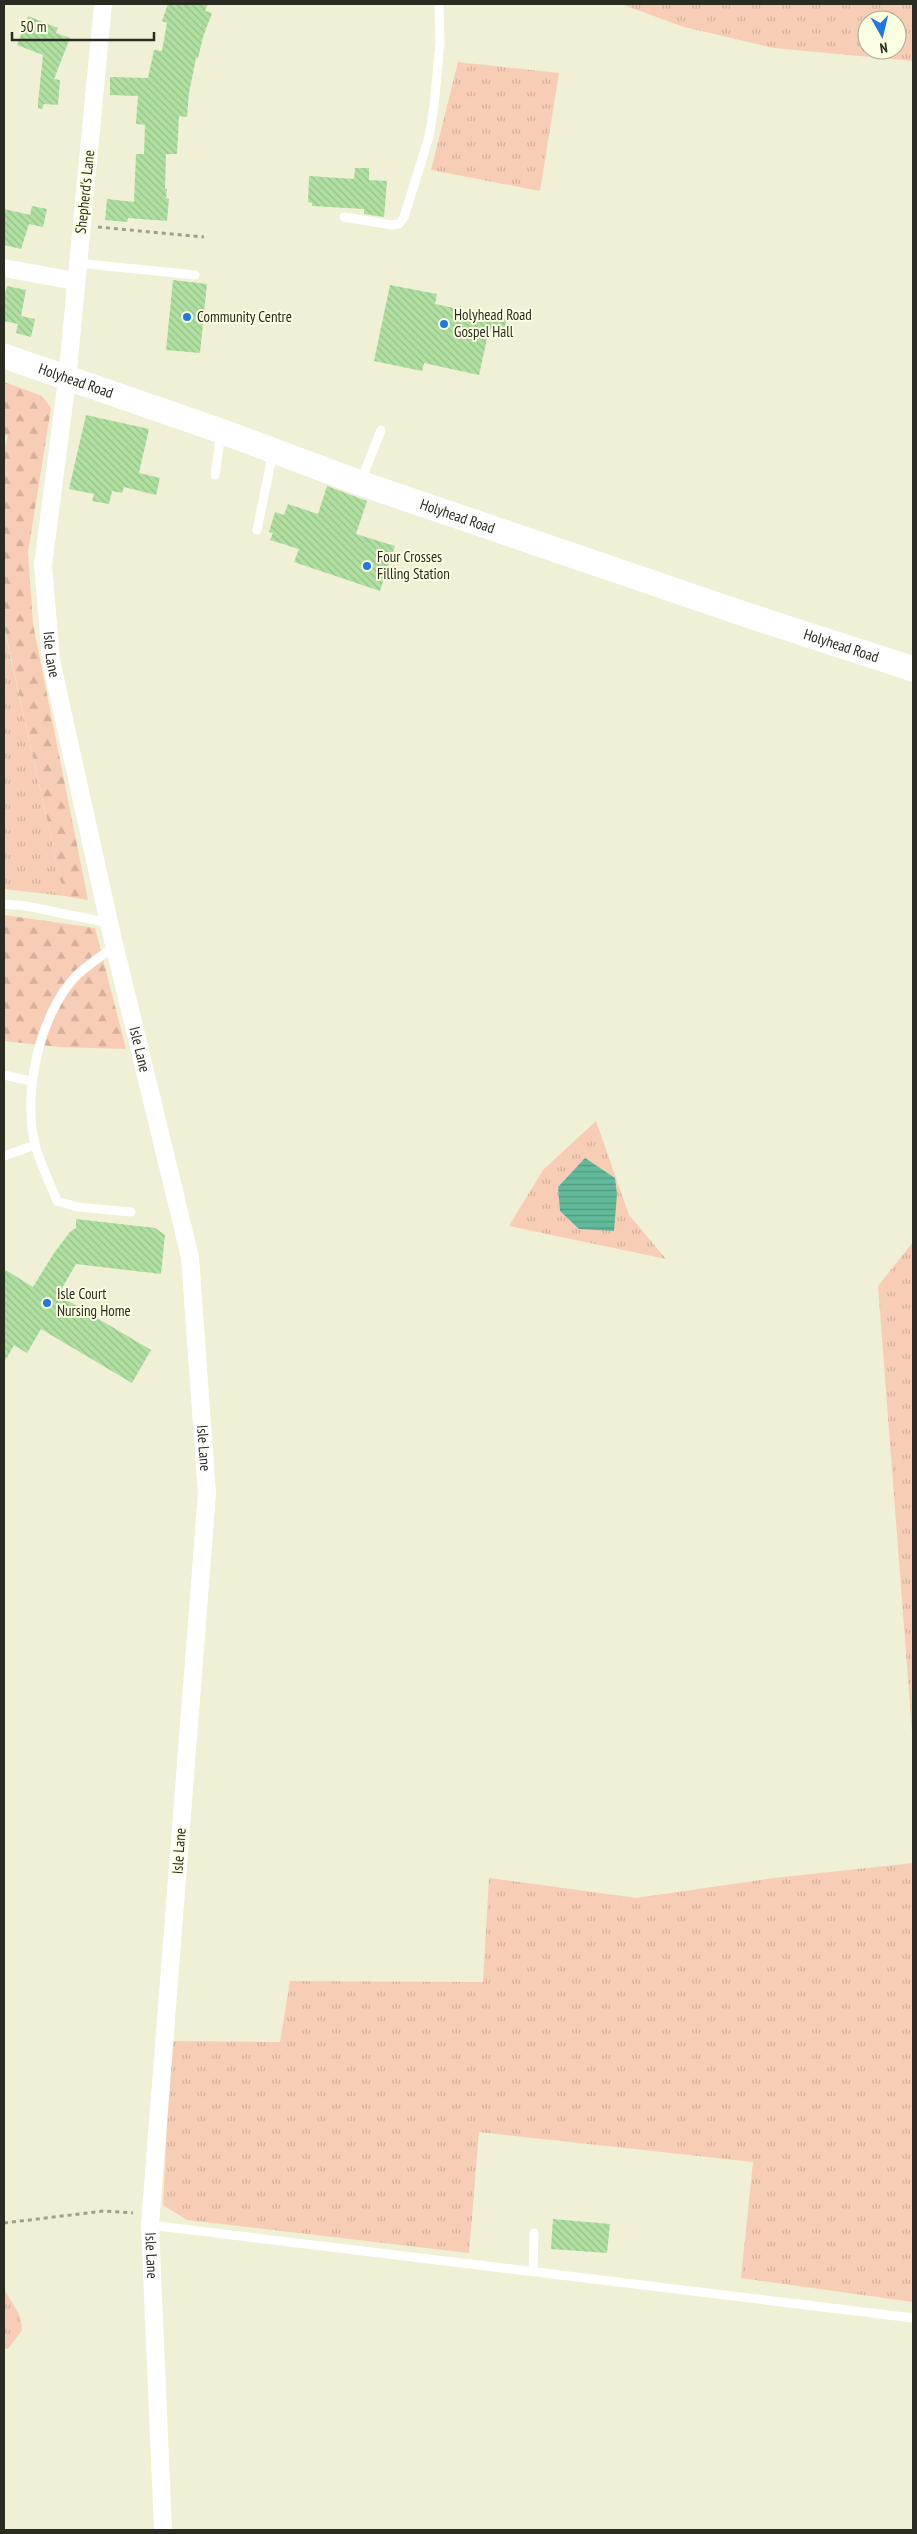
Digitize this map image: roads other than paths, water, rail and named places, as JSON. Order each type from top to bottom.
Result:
[{"type":"main road","name":"Holyhead Road","points":[[4,356],[67,380],[221,431],[360,483],[750,616],[913,669]]},
{"type":"street","name":"Shepherd's Lane","points":[[67,380],[103,4]]},
{"type":"street","points":[[4,268],[75,281]]},
{"type":"street","name":"Isle Lane","points":[[67,380],[43,565],[51,660],[109,924],[190,1257],[207,1494],[150,2225],[159,2530]]},
{"type":"lane","points":[[344,217],[392,225],[399,224],[404,217],[429,137],[440,43],[439,4]]},
{"type":"lane","points":[[77,263],[195,275]]},
{"type":"lane","points":[[360,483],[381,430]]},
{"type":"lane","points":[[215,475],[221,431]]},
{"type":"lane","points":[[257,530],[273,452]]},
{"type":"lane","points":[[4,904],[26,906],[109,924]]},
{"type":"lane","points":[[115,946],[78,974],[61,996],[47,1025],[31,1081],[29,1112],[35,1145],[57,1201],[78,1207],[131,1212]]},
{"type":"lane","points":[[4,1075],[31,1081]]},
{"type":"lane","points":[[4,1156],[35,1145]]},
{"type":"lane","points":[[150,2225],[913,2318]]},
{"type":"lane","points":[[533,2272],[534,2233]]},
{"type":"place","name":"Community Centre","points":[[187,317]]},
{"type":"place","name":"Holyhead Road Gospel Hall","points":[[444,324]]},
{"type":"place","name":"Four Crosses Filling Station","points":[[367,566]]},
{"type":"place","name":"Isle Court Nursing Home","points":[[47,1303]]}]
